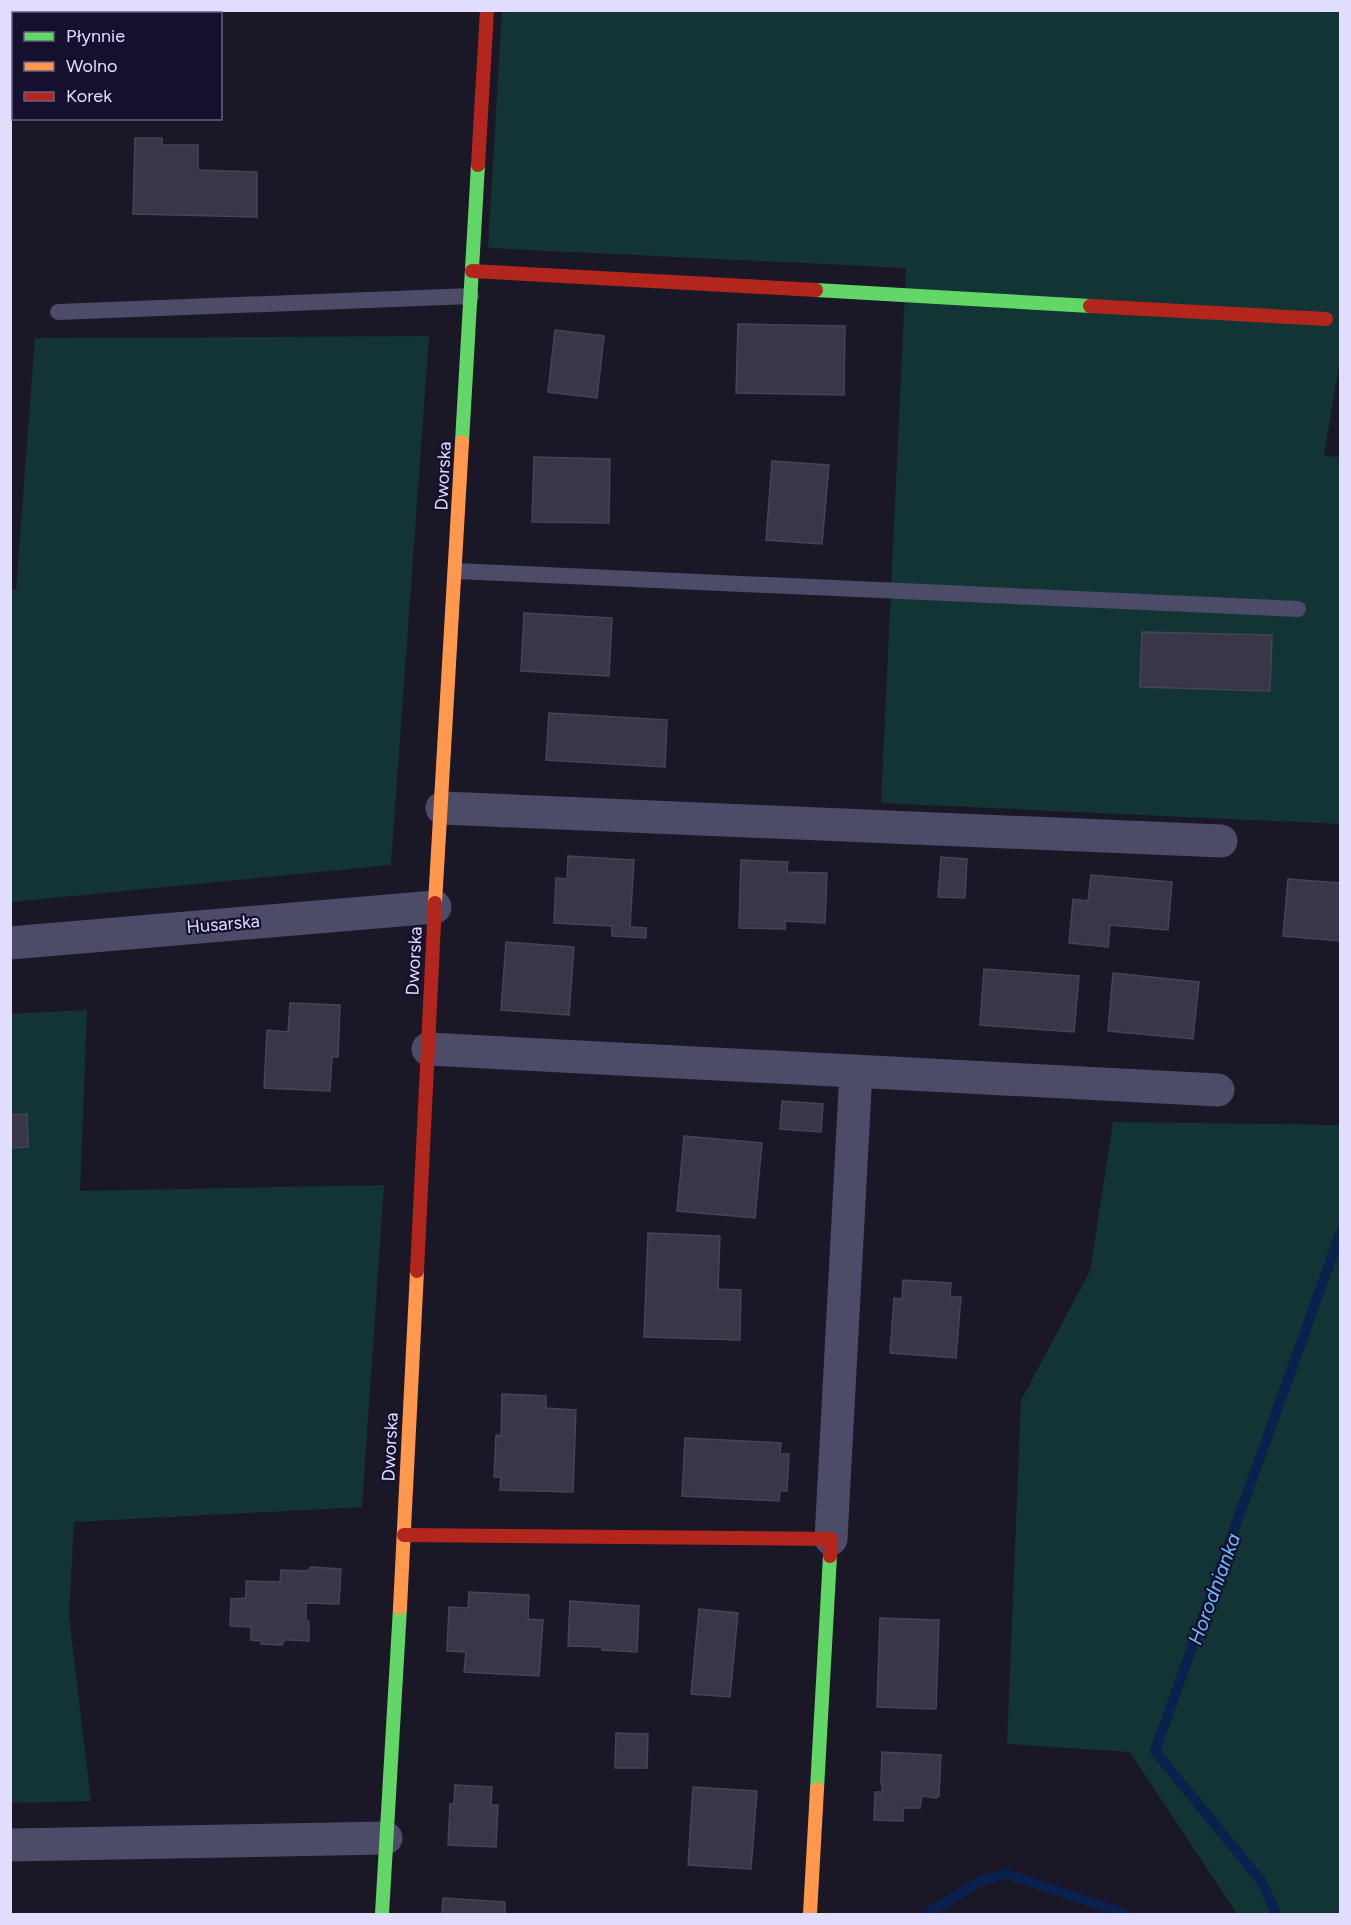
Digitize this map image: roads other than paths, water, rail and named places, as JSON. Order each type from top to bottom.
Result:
[{"type":"street","name":"Dworska","points":[[382,1914],[404,1535],[435,907],[487,10]]},
{"type":"street","points":[[472,271],[1326,319]]},
{"type":"street","points":[[442,808],[1221,840]]},
{"type":"street","name":"Husarska","points":[[10,943],[435,907]]},
{"type":"street","points":[[428,1049],[1218,1090]]},
{"type":"street","points":[[810,1914],[856,1071]]},
{"type":"street","points":[[404,1535],[831,1539]]},
{"type":"street","points":[[10,1845],[386,1838]]},
{"type":"lane","points":[[58,312],[471,296]]},
{"type":"lane","points":[[456,571],[1298,609]]},
{"type":"waterway","name":"Horodnianka","points":[[1276,1914],[1262,1882],[1155,1751],[1340,1234]]},
{"type":"waterway","points":[[927,1914],[980,1881],[1007,1874],[1126,1914]]}]
